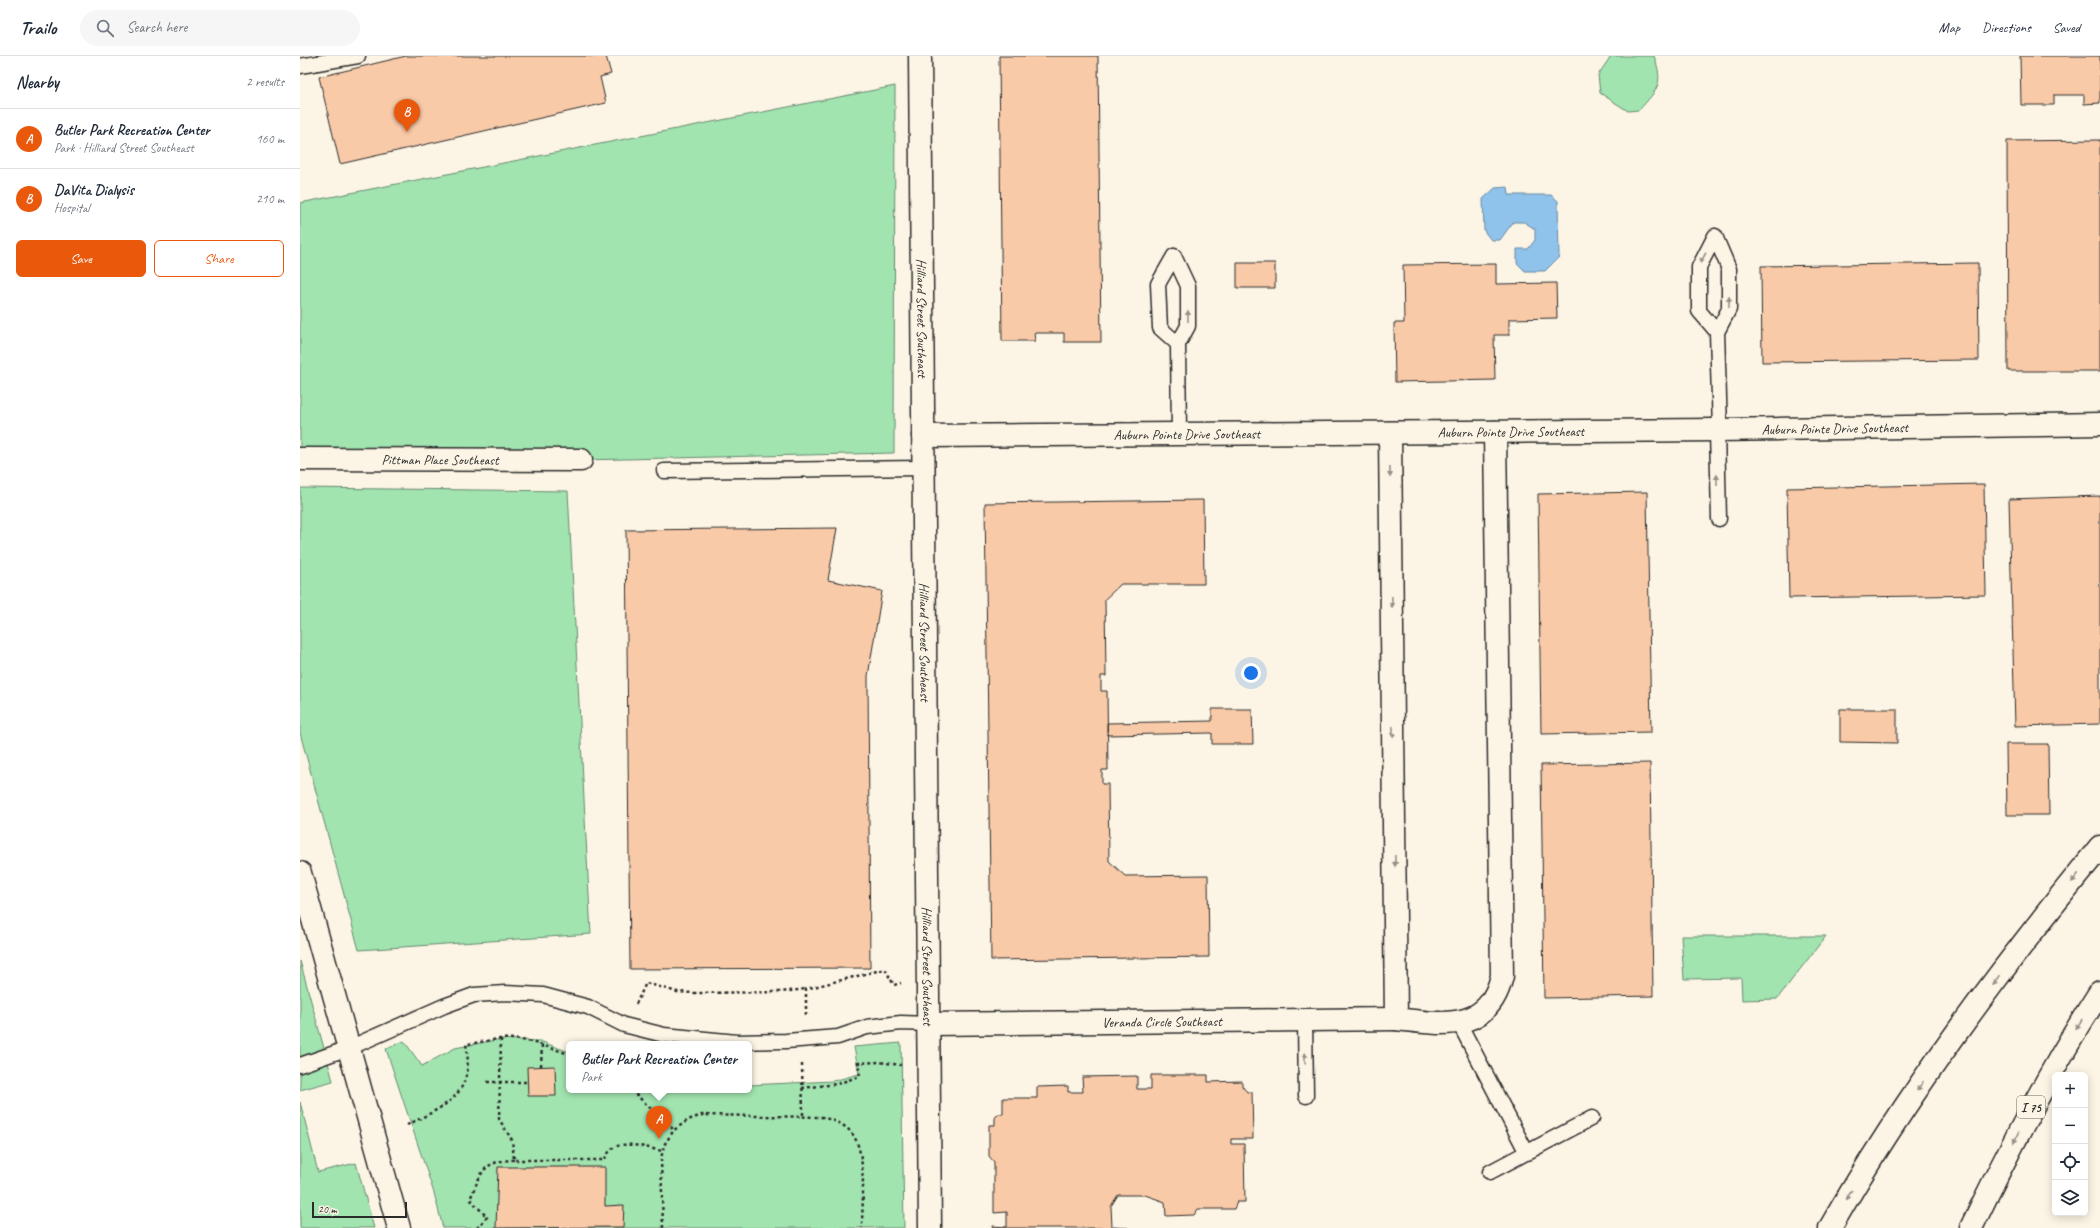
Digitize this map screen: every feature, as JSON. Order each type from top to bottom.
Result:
[{"type":"main road","name":"Hilliard Street Southeast","points":[[920,56],[930,1228]]},
{"type":"main road","name":"Auburn Pointe Drive Southeast","points":[[923,436],[1718,430],[2100,424]]},
{"type":"main road","points":[[1390,432],[1396,1019]]},
{"type":"main road","name":"Veranda Circle Southeast","points":[[928,1024],[1396,1019],[1439,1023],[1468,1020],[1487,1007],[1495,998],[1502,976],[1495,432]]},
{"type":"main road","name":"Pittman Place Southeast","points":[[300,459],[581,460]]},
{"type":"main road","points":[[1830,1228],[1888,1130],[2018,950],[2100,847]]},
{"type":"main road","points":[[300,873],[399,1228]]},
{"type":"main road","name":"I 75","points":[[1971,1228],[2025,1118],[2065,1046],[2100,992]]},
{"type":"lane","points":[[300,66],[358,56]]},
{"type":"lane","points":[[1717,332],[1700,311],[1699,304],[1699,267],[1715,236],[1729,269],[1729,308],[1717,332],[1719,519]]},
{"type":"lane","points":[[1178,344],[1160,328],[1158,284],[1174,256],[1188,286],[1188,326],[1178,344],[1179,434]]},
{"type":"lane","points":[[664,471],[923,468]]},
{"type":"lane","points":[[300,1064],[349,1048],[456,1001],[474,995],[505,993],[543,996],[588,1007],[624,1025],[664,1035],[727,1041]]},
{"type":"lane","points":[[1305,1020],[1306,1096]]},
{"type":"lane","points":[[1458,1021],[1527,1152]]},
{"type":"lane","points":[[752,1042],[838,1037],[867,1027],[901,1023],[928,1024]]},
{"type":"lane","points":[[1490,1172],[1592,1118]]},
{"type":"path","points":[[634,1008],[646,983],[677,992],[781,992],[806,989],[885,969],[894,985],[902,983]]},
{"type":"path","points":[[806,989],[806,1022]]},
{"type":"path","points":[[501,1039],[499,1119],[512,1140],[514,1160]]},
{"type":"path","points":[[407,1126],[438,1110],[454,1097],[464,1085],[469,1071],[466,1044],[501,1039],[519,1040],[542,1045],[566,1053]]},
{"type":"path","points":[[541,1066],[542,1045]]},
{"type":"path","points":[[802,1058],[803,1115]]},
{"type":"path","points":[[802,1088],[836,1084],[860,1076],[858,1063],[879,1062],[901,1065]]},
{"type":"path","points":[[487,1082],[527,1082]]},
{"type":"path","points":[[634,1093],[674,1130]]},
{"type":"path","points":[[663,1228],[661,1159],[664,1145],[674,1130],[688,1120],[702,1114],[803,1115],[822,1117],[835,1121],[849,1130],[858,1142],[861,1158],[862,1228]]},
{"type":"path","points":[[477,1228],[487,1217],[470,1198],[482,1172],[496,1160],[604,1160],[612,1149],[631,1145],[663,1151]]},
{"type":"green space","points":[[1611,56],[1654,56],[1659,73],[1659,80],[1651,97],[1639,110],[1628,111],[1600,93],[1598,75]]},
{"type":"green space","points":[[895,86],[894,453],[581,460],[300,459],[300,203]]},
{"type":"green space","points":[[300,488],[568,491],[591,934],[359,950],[300,733]]},
{"type":"green space","points":[[1681,936],[1826,936],[1777,999],[1742,1000],[1741,978],[1684,979]]},
{"type":"green space","points":[[300,961],[333,1081],[300,1090]]},
{"type":"green space","points":[[501,1039],[540,1041],[566,1051],[566,1093],[752,1093],[752,1085],[833,1081],[859,1074],[854,1047],[901,1043],[904,1228],[443,1228],[434,1193],[386,1049],[404,1041],[422,1066],[455,1048]]},
{"type":"green space","points":[[300,1102],[318,1172],[356,1163],[374,1228],[300,1228]]},
{"type":"water","points":[[1508,187],[1509,195],[1551,195],[1558,201],[1559,257],[1545,271],[1525,271],[1517,263],[1517,249],[1528,249],[1535,240],[1535,229],[1524,222],[1513,222],[1500,240],[1491,240],[1484,231],[1483,199],[1495,188]]},
{"type":"building","points":[[406,56],[606,56],[611,74],[600,77],[606,103],[340,164],[319,77]]},
{"type":"building","points":[[999,56],[1098,56],[1101,342],[1064,342],[1064,333],[1034,333],[1035,341],[1002,341]]},
{"type":"building","points":[[2020,56],[2100,56],[2100,103],[2084,104],[2084,95],[2054,95],[2054,105],[2021,105]]},
{"type":"building","points":[[2100,140],[2100,371],[2008,371],[2007,141]]},
{"type":"building","points":[[1237,263],[1275,263],[1275,288],[1237,288]]},
{"type":"building","points":[[1978,263],[1979,360],[1762,362],[1761,266]]},
{"type":"building","points":[[1496,264],[1496,284],[1556,283],[1557,318],[1509,319],[1509,335],[1494,335],[1495,380],[1395,382],[1394,323],[1404,323],[1403,265]]},
{"type":"building","points":[[1984,484],[1986,595],[1789,598],[1787,488]]},
{"type":"building","points":[[1647,492],[1651,732],[1541,734],[1538,494]]},
{"type":"building","points":[[2100,496],[2100,724],[2015,726],[2009,499]]},
{"type":"building","points":[[1203,500],[1204,584],[1121,584],[1105,599],[1106,676],[1101,676],[1101,691],[1107,691],[1108,770],[1102,770],[1102,784],[1108,784],[1109,861],[1125,876],[1208,875],[1209,957],[991,960],[985,503]]},
{"type":"building","points":[[837,528],[828,580],[882,591],[868,676],[870,968],[630,969],[626,530]]},
{"type":"building","points":[[1212,709],[1252,709],[1253,744],[1212,744],[1212,733],[1107,735],[1107,723],[1212,721]]},
{"type":"building","points":[[1840,709],[1897,709],[1897,743],[1840,742]]},
{"type":"building","points":[[2006,744],[2048,744],[2049,815],[2007,815]]},
{"type":"building","points":[[1650,763],[1653,996],[1544,998],[1541,765]]},
{"type":"building","points":[[555,1066],[556,1096],[528,1096],[527,1067]]},
{"type":"building","points":[[1151,1075],[1208,1075],[1208,1082],[1242,1081],[1242,1086],[1247,1092],[1252,1092],[1253,1139],[1231,1139],[1231,1144],[1244,1144],[1245,1202],[1237,1202],[1234,1209],[1198,1209],[1194,1215],[1166,1216],[1165,1202],[1145,1195],[1118,1195],[1111,1206],[1112,1227],[1128,1228],[993,1228],[993,1226],[1007,1227],[1007,1212],[994,1213],[994,1162],[989,1156],[989,1125],[995,1125],[995,1118],[998,1114],[1003,1114],[1003,1098],[1037,1098],[1037,1087],[1068,1086],[1068,1092],[1083,1092],[1082,1077],[1137,1076],[1137,1089],[1151,1089]]},
{"type":"building","points":[[498,1167],[605,1167],[605,1206],[624,1205],[623,1227],[496,1228]]},
{"type":"place","name":"DaVita Dialysis","points":[[407,132]]},
{"type":"place","name":"Butler Park Recreation Center","points":[[659,1139]]}]
